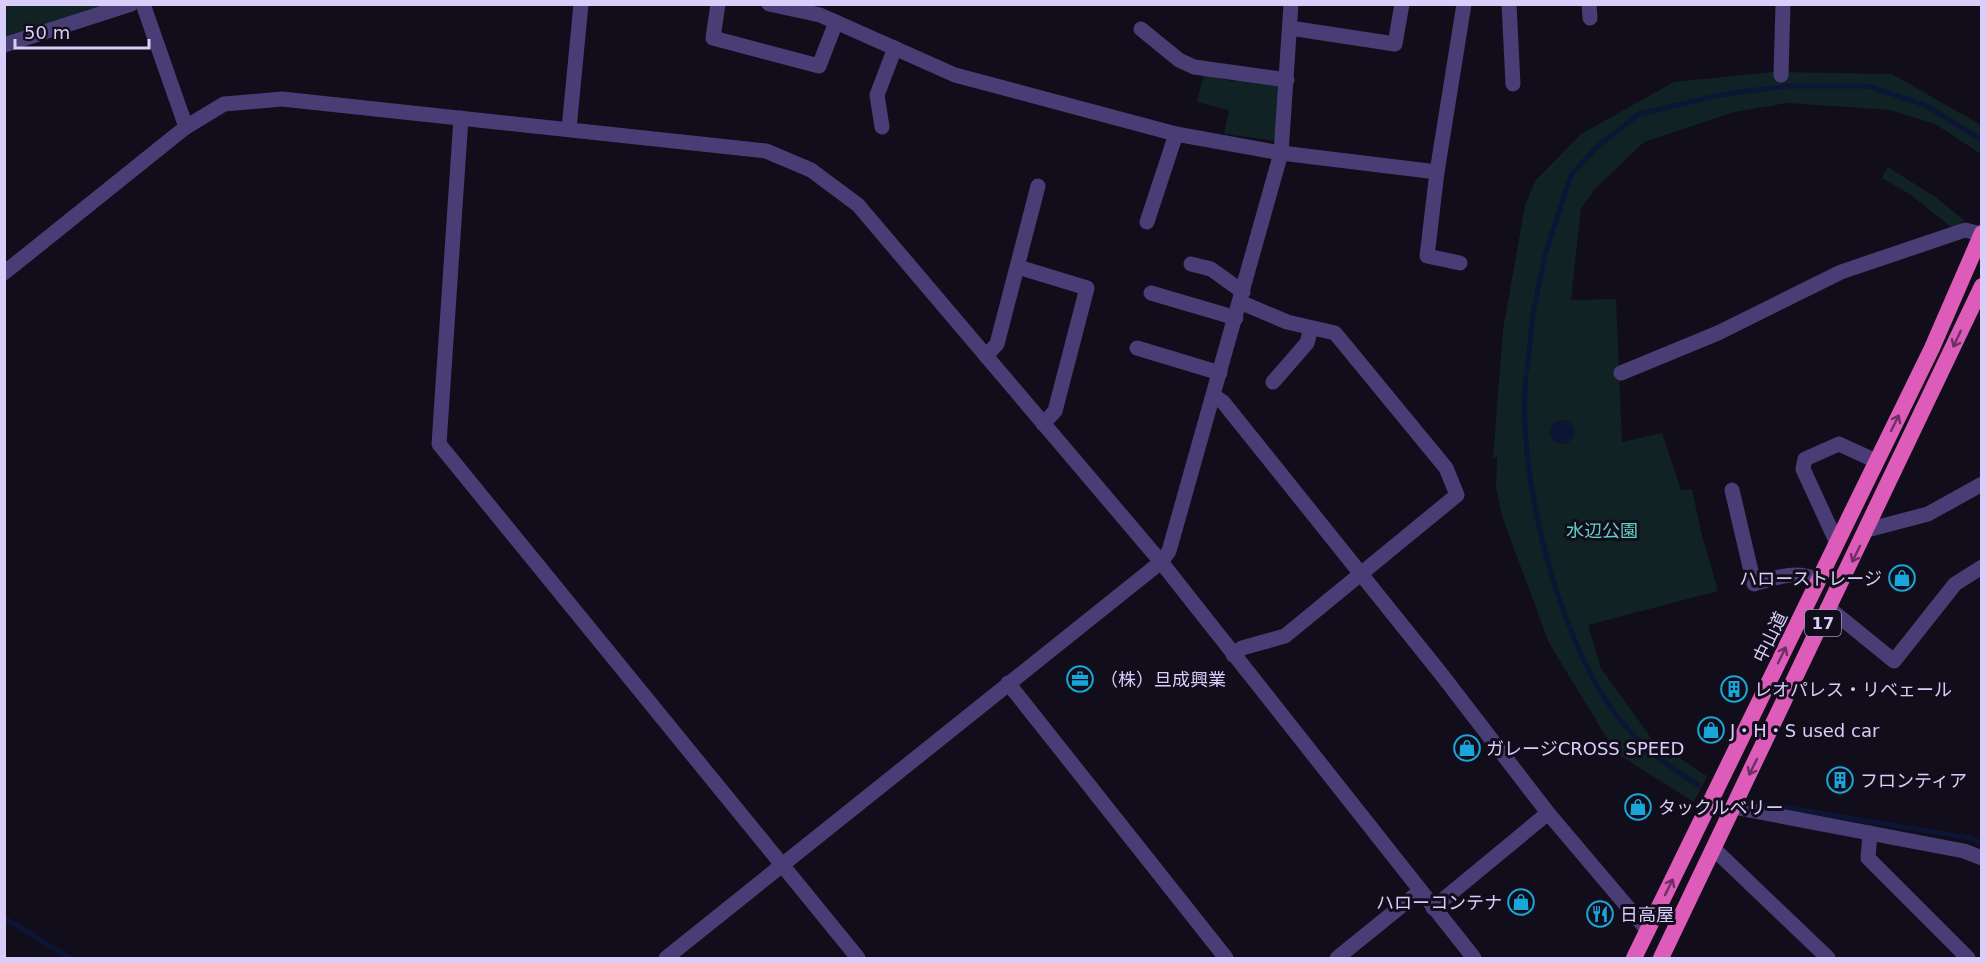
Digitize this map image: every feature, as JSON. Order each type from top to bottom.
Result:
[{"type":"highway","name":"中山道","points":[[1634,958],[1932,348],[1981,233]]},
{"type":"highway","name":"17","points":[[1661,958],[1830,609],[1982,286]]},
{"type":"street","points":[[4,45],[131,4]]},
{"type":"street","points":[[143,4],[186,127]]},
{"type":"street","points":[[569,129],[581,4]]},
{"type":"street","points":[[718,4],[713,38],[819,66],[837,22]]},
{"type":"street","points":[[769,4],[806,8],[955,75],[1176,134],[1281,153],[1437,172]]},
{"type":"street","points":[[666,958],[1008,682],[1161,562],[1169,551],[1281,153],[1291,4]]},
{"type":"street","points":[[1290,28],[1395,44],[1402,4]]},
{"type":"street","points":[[1460,263],[1427,256],[1437,172],[1464,4]]},
{"type":"street","points":[[1509,4],[1513,84]]},
{"type":"street","points":[[1781,75],[1783,4]]},
{"type":"street","points":[[1141,29],[1179,60],[1194,67],[1287,80]]},
{"type":"street","points":[[882,127],[877,95],[895,48]]},
{"type":"street","points":[[4,273],[186,127],[224,104],[282,99],[766,151],[811,170],[858,205],[1161,562],[1474,958]]},
{"type":"street","points":[[461,118],[439,444],[576,609],[858,958]]},
{"type":"street","points":[[1147,222],[1176,134]]},
{"type":"street","points":[[986,356],[997,344],[1038,186]]},
{"type":"street","points":[[1621,373],[1718,333],[1841,272],[1965,230],[1981,233]]},
{"type":"street","points":[[1191,264],[1212,269],[1242,297],[1287,322],[1335,333],[1446,468],[1457,490],[1457,495],[1453,500],[1285,636],[1242,648],[1233,655]]},
{"type":"street","points":[[1018,267],[1087,288],[1055,411],[1043,424]]},
{"type":"street","points":[[1151,293],[1236,318]]},
{"type":"street","points":[[1273,382],[1307,343],[1311,328]]},
{"type":"street","points":[[1137,348],[1220,373]]},
{"type":"street","points":[[1214,396],[1223,402],[1548,813],[1648,931]]},
{"type":"street","points":[[1837,543],[1803,470],[1806,459],[1839,444],[1876,461]]},
{"type":"street","points":[[1867,530],[1928,514],[1982,484]]},
{"type":"street","points":[[1732,490],[1754,584],[1781,576],[1805,574],[1819,580]]},
{"type":"street","points":[[1830,609],[1894,661],[1955,584],[1982,567]]},
{"type":"street","points":[[1008,682],[1226,958]]},
{"type":"street","points":[[1733,807],[1964,851],[1982,858]]},
{"type":"street","points":[[1433,908],[1548,813]]},
{"type":"street","points":[[1870,832],[1868,858],[1968,958]]},
{"type":"street","points":[[1714,849],[1828,958]]},
{"type":"street","points":[[1337,958],[1420,891]]},
{"type":"green space","points":[[5,5],[118,5],[5,41]]},
{"type":"green space","name":"水辺公園","points":[[1772,72],[1892,74],[1981,125],[1981,154],[1935,124],[1890,110],[1787,103],[1734,112],[1644,142],[1595,189],[1581,208],[1571,300],[1616,299],[1622,442],[1662,433],[1681,490],[1692,489],[1701,532],[1718,591],[1588,625],[1601,668],[1654,742],[1707,776],[1694,802],[1616,753],[1549,643],[1503,519],[1496,488],[1497,457],[1493,458],[1503,330],[1525,205],[1536,180],[1581,134],[1674,82]]},
{"type":"green space","points":[[1204,74],[1235,82],[1236,78],[1282,87],[1275,141],[1224,134],[1229,110],[1197,102]]},
{"type":"green space","points":[[1888,167],[1934,196],[1964,220],[1952,228],[1911,195],[1882,178]]},
{"type":"water","points":[[1562,420],[1570,424],[1574,432],[1570,440],[1562,444],[1554,440],[1550,432],[1554,424]]},
{"type":"waterway","points":[[1527,371],[1533,314],[1545,255],[1571,175],[1598,146],[1639,114],[1725,94],[1787,86],[1868,86],[1925,105],[1982,140]]},
{"type":"waterway","points":[[1526,377],[1525,417],[1535,509],[1561,605],[1579,650],[1599,689],[1622,722],[1657,757],[1698,785]]},
{"type":"waterway","points":[[1758,803],[1970,838],[1982,843]]},
{"type":"waterway","points":[[4,918],[70,958]]},
{"type":"place","name":"ハローストレージ","points":[[1902,578]]},
{"type":"place","name":"（株）旦成興業","points":[[1080,679]]},
{"type":"place","name":"レオパレス・リベェール","points":[[1734,689]]},
{"type":"place","name":"J・H・S used car","points":[[1711,730]]},
{"type":"place","name":"ガレージCROSS SPEED","points":[[1467,748]]},
{"type":"place","name":"フロンティア","points":[[1840,780]]},
{"type":"place","name":"タックルベリー","points":[[1638,807]]},
{"type":"place","name":"ハローコンテナ","points":[[1521,902]]},
{"type":"place","name":"日高屋","points":[[1600,914]]}]
